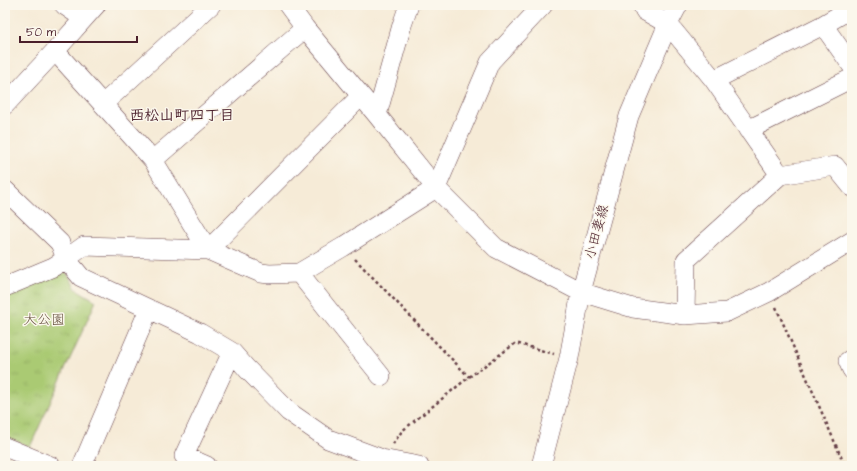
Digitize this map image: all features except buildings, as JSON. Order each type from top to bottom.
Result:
[{"type":"street","points":[[5,104],[89,12],[64,5]]},
{"type":"street","points":[[102,104],[211,5]]},
{"type":"street","points":[[288,5],[305,28],[436,188],[496,248],[580,292],[633,308],[685,315],[727,312],[769,292],[852,240]]},
{"type":"street","points":[[377,115],[402,25],[410,5]]},
{"type":"street","points":[[5,286],[53,267],[84,246],[208,250],[261,273],[299,273],[436,188],[490,62],[543,5]]},
{"type":"street","points":[[642,5],[644,11],[668,24],[714,80],[780,176]]},
{"type":"street","name":"小田妻線","points":[[541,466],[569,358],[580,292],[629,116],[668,24],[678,5]]},
{"type":"street","points":[[714,80],[823,25],[852,8]]},
{"type":"street","points":[[823,25],[852,66]]},
{"type":"street","points":[[153,160],[305,28]]},
{"type":"street","points":[[55,51],[153,160],[208,250]]},
{"type":"street","points":[[748,130],[852,78]]},
{"type":"street","points":[[208,250],[361,96]]},
{"type":"street","points":[[685,315],[686,260],[780,176],[835,166],[852,187]]},
{"type":"street","points":[[5,190],[60,243],[66,259],[81,276],[149,310],[200,333],[232,352],[289,412],[328,439],[382,459],[418,466]]},
{"type":"street","points":[[299,273],[381,376]]},
{"type":"street","points":[[82,466],[149,310]]},
{"type":"street","points":[[207,466],[184,456],[232,352]]},
{"type":"street","points":[[852,359],[848,361],[852,370]]},
{"type":"street","points":[[5,447],[51,466]]},
{"type":"path","points":[[343,247],[469,377]]},
{"type":"path","points":[[769,292],[844,466]]},
{"type":"path","points":[[382,459],[402,432],[469,377],[516,343],[569,358]]},
{"type":"green space","name":"大公園","points":[[64,268],[76,289],[96,301],[30,447],[5,436],[5,294]]},
{"type":"district","name":"西松山町四丁目","points":[[182,115]]}]
